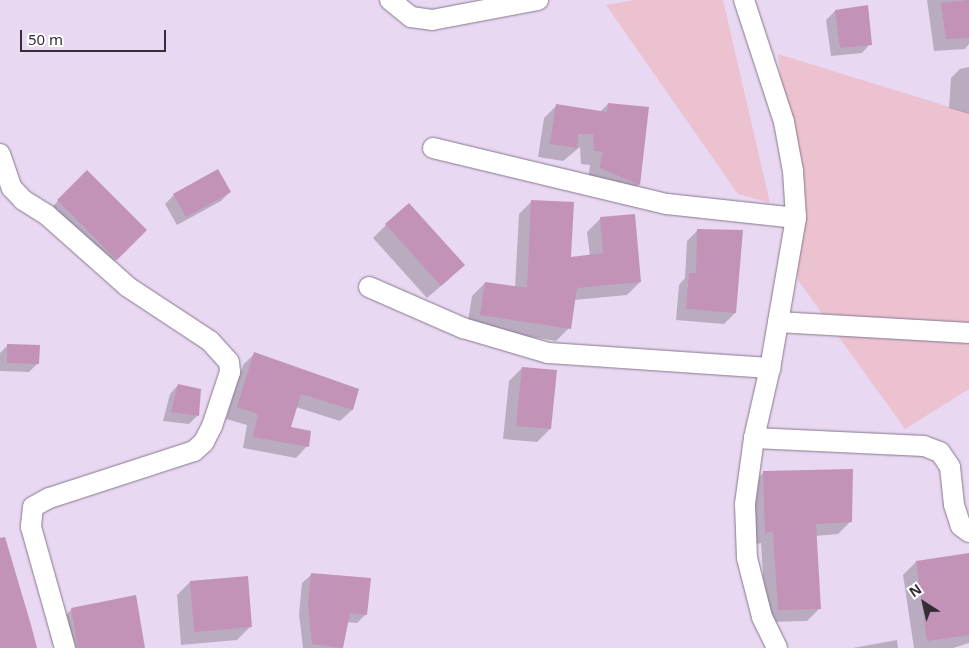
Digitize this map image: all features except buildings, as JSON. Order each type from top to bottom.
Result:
[{"type":"street","points":[[390,0],[411,17],[432,20],[538,0]]},
{"type":"street","points":[[744,0],[784,122],[793,171],[796,218],[770,368],[754,438],[745,504],[747,558],[762,617],[776,648]]},
{"type":"street","points":[[433,148],[667,204],[796,218]]},
{"type":"street","points":[[0,154],[12,188],[23,200],[47,216],[128,287],[210,341],[222,353],[229,367],[212,426],[204,442],[194,451],[49,498],[33,508],[31,527],[66,648]]},
{"type":"street","points":[[370,287],[463,328],[548,353],[770,368]]},
{"type":"street","points":[[778,322],[969,333]]},
{"type":"street","points":[[754,438],[924,446],[940,452],[950,467],[954,505],[961,526],[969,532]]},
{"type":"shaded area","points":[[634,0],[723,0],[770,203],[738,194],[606,5]]},
{"type":"shaded area","points":[[778,54],[969,113],[969,389],[905,429],[798,280]]}]
